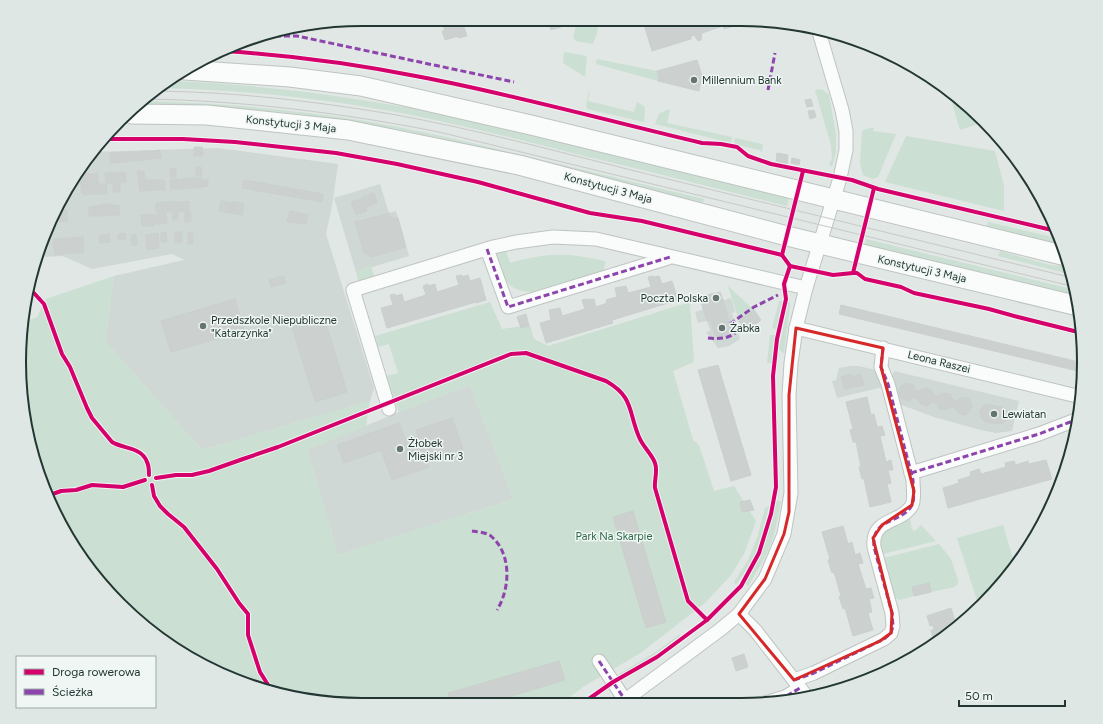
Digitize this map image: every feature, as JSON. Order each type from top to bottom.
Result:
[{"type":"street","points":[[628,698],[739,614],[764,579],[784,534],[789,512],[791,493],[789,395],[791,363],[796,328],[806,288],[844,160],[847,140],[842,110],[820,35]]},
{"type":"street","points":[[195,71],[290,77],[361,86],[546,128],[832,200],[1059,254]]},
{"type":"street","name":"Konstytucji 3 Maja","points":[[135,114],[207,115],[348,130],[519,165],[786,236],[1072,305]]},
{"type":"street","points":[[389,409],[353,290],[488,249],[516,242],[564,237],[607,241],[806,288]]},
{"type":"street","points":[[488,249],[508,307],[670,257]]},
{"type":"street","name":"Leona Raszei","points":[[796,328],[1075,396]]},
{"type":"street","points":[[791,694],[800,688],[814,673],[884,639],[891,633],[893,626],[892,613],[874,547],[873,538],[877,530],[882,525],[904,513],[912,505],[914,491],[911,473],[888,384],[881,367],[883,348]]},
{"type":"street","points":[[911,473],[1039,434],[1072,420]]},
{"type":"street","points":[[739,614],[755,630],[800,688]]},
{"type":"street","points":[[599,660],[621,698]]},
{"type":"highlighted area","points":[[796,328],[883,348],[881,367],[914,491],[912,505],[882,525],[873,538],[892,613],[891,633],[880,641],[794,680],[739,614],[765,579],[784,534],[789,512],[789,395]]},
{"type":"shaded area","points":[[218,148],[338,164],[326,234],[374,388],[370,401],[202,450],[105,341],[114,276],[184,260],[172,254],[92,269],[63,256],[45,257],[44,254],[61,213],[71,194],[99,152]]},
{"type":"shaded area","points":[[380,184],[389,213],[396,211],[409,256],[356,272],[334,198]]},
{"type":"shaded area","points":[[731,298],[735,312],[732,313],[740,339],[729,346],[718,348],[706,332],[710,331],[707,321],[698,323],[695,312],[714,306],[714,303]]},
{"type":"shaded area","points":[[859,366],[879,371],[883,387],[837,398],[832,381],[836,380],[839,368]]},
{"type":"shaded area","points":[[894,371],[1019,401],[1012,431],[996,433],[981,430],[934,417],[899,404],[892,377]]},
{"type":"shaded area","points":[[470,385],[513,499],[338,555],[307,450],[399,412]]},
{"type":"green space","points":[[576,26],[598,26],[593,44],[576,41],[573,38]]},
{"type":"green space","points":[[564,52],[587,56],[585,77],[563,63]]},
{"type":"green space","points":[[597,59],[657,71],[659,77],[658,81],[596,64]]},
{"type":"green space","points":[[177,82],[242,85],[354,99],[465,118],[789,198],[787,206],[488,132],[397,112],[296,97],[167,88]]},
{"type":"green space","points":[[815,90],[823,90],[829,95],[836,134],[836,151],[832,167],[829,164],[832,158],[831,145]]},
{"type":"green space","points":[[589,91],[588,101],[634,112],[637,102],[644,106],[644,122],[587,109],[586,105]]},
{"type":"green space","points":[[150,101],[255,107],[365,121],[471,143],[704,199],[703,203],[641,190],[476,147],[389,128],[319,117],[249,109],[146,104]]},
{"type":"green space","points":[[955,102],[979,124],[960,130],[952,103]]},
{"type":"green space","points":[[666,110],[670,110],[667,123],[732,137],[731,143],[655,124],[659,114]]},
{"type":"green space","points":[[874,128],[873,131],[896,134],[878,177],[873,179],[863,175],[860,163],[862,133],[863,130]]},
{"type":"green space","points":[[906,136],[995,151],[1004,186],[1004,211],[885,182]]},
{"type":"green space","points":[[735,138],[763,144],[762,152],[734,144]]},
{"type":"green space","points":[[988,222],[1053,237],[1056,245],[987,226]]},
{"type":"green space","points":[[866,239],[1069,289],[1070,294],[864,246]]},
{"type":"green space","points":[[506,251],[510,263],[544,256],[580,256],[605,261],[604,271],[532,292],[523,291],[510,285],[504,275],[497,254]]},
{"type":"green space","points":[[1000,251],[1050,265],[1063,266],[1065,273],[998,256]]},
{"type":"green space","points":[[371,265],[374,276],[358,281],[356,271]]},
{"type":"green space","name":"Park Na Skarpie","points":[[114,276],[105,341],[202,450],[370,401],[366,426],[307,450],[338,555],[513,499],[470,385],[399,412],[386,376],[398,373],[389,344],[378,347],[375,336],[490,302],[502,329],[530,325],[534,339],[548,346],[690,302],[694,362],[673,371],[693,440],[699,445],[714,491],[734,486],[756,521],[744,554],[731,575],[706,602],[642,652],[583,687],[569,698],[362,698],[318,695],[275,687],[213,663],[194,653],[157,629],[124,600],[109,584],[95,567],[71,530],[52,491],[44,470],[32,428],[29,406],[26,362],[29,320],[37,317],[46,299]]},
{"type":"green space","points":[[728,286],[754,310],[739,321]]},
{"type":"green space","points":[[789,300],[790,304],[784,353],[780,351],[779,348]]},
{"type":"green space","points":[[779,301],[783,301],[777,330],[772,328]]},
{"type":"green space","points":[[770,335],[776,335],[772,363],[767,363]]},
{"type":"green space","points":[[776,501],[781,501],[776,528],[771,544],[748,586],[745,582],[764,543],[771,523]]},
{"type":"green space","points":[[769,506],[760,542],[752,561],[736,585],[734,582],[748,560],[757,538],[765,508]]},
{"type":"green space","points":[[910,519],[912,529],[915,531],[921,525],[936,541],[879,555],[881,539],[886,530],[894,524]]},
{"type":"green space","points":[[1003,525],[1013,559],[994,584],[977,602],[957,538]]},
{"type":"green space","points":[[939,544],[951,559],[958,580],[955,587],[931,592],[929,583],[912,587],[914,596],[899,600],[891,596],[881,562],[884,558]]},
{"type":"green space","points":[[679,635],[681,636],[654,657],[620,676],[619,674],[654,653]]},
{"type":"building","points":[[443,26],[464,26],[467,36],[458,38],[458,36],[445,40],[442,31],[445,31]]},
{"type":"building","points":[[550,26],[564,26],[551,30]]},
{"type":"building","points":[[644,26],[723,26],[702,33],[701,40],[698,41],[694,35],[691,36],[691,39],[652,51]]},
{"type":"building","points":[[723,26],[734,26],[724,29]]},
{"type":"building","points":[[697,60],[702,76],[699,91],[658,81],[659,77],[657,71]]},
{"type":"building","points":[[811,99],[813,106],[807,107],[805,100]]},
{"type":"building","points":[[814,110],[816,117],[810,119],[808,111]]},
{"type":"building","points":[[194,147],[202,147],[203,156],[194,156]]},
{"type":"building","points":[[160,150],[161,158],[152,159],[152,151]]},
{"type":"building","points":[[144,151],[144,160],[135,161],[135,152]]},
{"type":"building","points":[[144,151],[152,151],[152,159],[144,160]]},
{"type":"building","points":[[127,152],[135,152],[135,161],[127,161]]},
{"type":"building","points":[[127,152],[127,162],[110,163],[110,153]]},
{"type":"building","points":[[777,153],[788,155],[787,164],[776,162]]},
{"type":"building","points":[[792,158],[800,160],[799,165],[791,163]]},
{"type":"building","points":[[196,167],[201,167],[202,176],[196,176]]},
{"type":"building","points":[[176,168],[176,178],[171,178],[170,169]]},
{"type":"building","points":[[137,171],[144,171],[145,180],[139,181]]},
{"type":"building","points":[[125,172],[126,182],[120,182],[119,173]]},
{"type":"building","points":[[98,173],[98,183],[92,184],[91,174]]},
{"type":"building","points":[[105,173],[112,173],[112,183],[106,183]]},
{"type":"building","points":[[112,173],[119,173],[120,182],[112,183]]},
{"type":"building","points":[[84,174],[91,174],[92,184],[81,185],[80,179]]},
{"type":"building","points":[[189,178],[190,188],[183,189],[183,179]]},
{"type":"building","points":[[189,178],[196,178],[196,188],[190,188]]},
{"type":"building","points":[[196,178],[202,178],[203,187],[196,188]]},
{"type":"building","points":[[183,179],[183,189],[177,189],[176,180]]},
{"type":"building","points":[[145,180],[146,191],[140,191],[139,181]]},
{"type":"building","points":[[145,180],[151,180],[152,190],[146,191]]},
{"type":"building","points":[[151,180],[157,180],[158,190],[152,190]]},
{"type":"building","points":[[157,180],[164,180],[165,190],[158,190]]},
{"type":"building","points":[[170,180],[176,180],[177,189],[171,189]]},
{"type":"building","points":[[202,180],[208,180],[208,186],[203,187]]},
{"type":"building","points":[[244,180],[323,194],[322,202],[242,188]]},
{"type":"building","points":[[120,183],[120,192],[113,192],[113,184]]},
{"type":"building","points":[[99,184],[100,194],[93,194],[92,185]]},
{"type":"building","points":[[99,184],[106,184],[107,194],[100,194]]},
{"type":"building","points":[[81,185],[92,185],[93,194],[84,195],[82,193]]},
{"type":"building","points":[[374,193],[377,203],[365,207],[367,211],[355,215],[356,214],[351,202],[362,199],[362,197]]},
{"type":"building","points":[[176,201],[176,211],[170,211],[169,202]]},
{"type":"building","points":[[189,201],[189,211],[183,211],[183,202]]},
{"type":"building","points":[[221,201],[232,203],[231,213],[219,211]]},
{"type":"building","points":[[233,201],[244,204],[242,215],[231,213]]},
{"type":"building","points":[[163,202],[169,202],[170,211],[163,212]]},
{"type":"building","points":[[163,202],[163,212],[156,212],[156,203]]},
{"type":"building","points":[[176,202],[183,202],[183,211],[176,211]]},
{"type":"building","points":[[113,204],[114,215],[99,216],[99,205]]},
{"type":"building","points":[[119,205],[120,215],[114,215],[113,206]]},
{"type":"building","points":[[94,206],[99,206],[99,216],[95,216]]},
{"type":"building","points":[[94,206],[95,216],[89,216],[89,207]]},
{"type":"building","points":[[67,210],[68,221],[60,222],[59,216],[62,211]]},
{"type":"building","points":[[290,211],[308,215],[306,224],[287,222]]},
{"type":"building","points":[[172,212],[178,212],[178,220],[173,220]]},
{"type":"building","points":[[185,212],[191,212],[191,220],[188,222],[185,222]]},
{"type":"building","points":[[159,213],[166,213],[167,223],[160,224]]},
{"type":"building","points":[[389,213],[390,216],[395,219],[398,218],[406,247],[393,251],[383,215]]},
{"type":"building","points":[[153,214],[154,226],[142,226],[141,215]]},
{"type":"building","points":[[153,215],[159,215],[160,224],[154,224]]},
{"type":"building","points":[[383,215],[393,251],[371,257],[364,253],[355,222]]},
{"type":"building","points":[[166,232],[167,242],[161,242],[161,233]]},
{"type":"building","points":[[175,232],[182,232],[182,242],[175,242]]},
{"type":"building","points":[[125,233],[126,239],[118,240],[118,234]]},
{"type":"building","points":[[158,233],[159,248],[147,250],[146,235]]},
{"type":"building","points":[[188,233],[192,233],[193,244],[188,244]]},
{"type":"building","points":[[109,234],[110,242],[100,243],[99,236]]},
{"type":"building","points":[[136,234],[137,245],[132,246],[131,235]]},
{"type":"building","points":[[83,237],[84,252],[77,253],[75,238]]},
{"type":"building","points":[[68,238],[75,238],[77,253],[69,253]]},
{"type":"building","points":[[68,238],[69,253],[62,254],[61,239]]},
{"type":"building","points":[[53,239],[61,239],[62,254],[55,255]]},
{"type":"building","points":[[462,275],[462,277],[468,275],[470,281],[480,278],[486,300],[387,328],[381,308],[393,305],[390,295],[395,294],[396,296],[402,294],[404,302],[426,295],[423,286],[428,284],[429,286],[435,284],[437,292],[459,285],[456,276]]},
{"type":"building","points":[[283,276],[286,283],[271,287],[269,280]]},
{"type":"building","points":[[659,276],[662,284],[672,281],[678,300],[612,320],[613,323],[546,343],[540,323],[551,320],[549,310],[560,308],[562,316],[585,309],[582,300],[588,299],[594,299],[596,307],[607,303],[606,300],[617,297],[615,288],[626,286],[628,293],[651,287],[648,277]]},
{"type":"building","points":[[720,292],[723,300],[714,303],[711,294]]},
{"type":"building","points":[[711,294],[715,306],[703,309],[700,297]]},
{"type":"building","name":"Przedszkole Niepubliczne \"Katarzynka\"","points":[[235,299],[244,331],[171,352],[161,321]]},
{"type":"building","points":[[723,300],[727,314],[707,321],[703,309],[715,306],[714,303]]},
{"type":"building","points":[[841,305],[1077,362],[1077,371],[839,314]]},
{"type":"building","points":[[754,310],[761,320],[746,331],[739,321]]},
{"type":"building","points":[[526,314],[529,326],[521,328],[517,317]]},
{"type":"building","name":"Żabka","points":[[727,314],[732,333],[716,338],[710,320]]},
{"type":"building","points":[[324,317],[347,392],[315,402],[292,327]]},
{"type":"building","points":[[718,365],[751,475],[731,481],[698,370]]},
{"type":"building","points":[[851,374],[852,377],[861,374],[864,385],[844,389],[841,377]]},
{"type":"building","points":[[906,383],[913,385],[916,391],[919,391],[917,398],[914,397],[909,401],[902,399],[899,393],[900,387]]},
{"type":"building","points":[[925,388],[931,390],[935,396],[943,393],[950,394],[953,400],[956,401],[962,397],[969,399],[972,405],[970,411],[965,415],[958,413],[955,407],[946,410],[939,409],[936,403],[933,402],[927,406],[921,404],[917,398],[919,391]]},
{"type":"building","points":[[867,397],[871,415],[874,414],[877,427],[882,426],[885,435],[880,436],[886,462],[891,460],[893,470],[888,470],[891,483],[887,484],[891,502],[870,507],[864,479],[862,479],[859,467],[861,467],[856,442],[853,442],[850,430],[853,429],[846,402]]},
{"type":"building","points":[[984,405],[1001,407],[1006,411],[1007,418],[1003,423],[997,424],[986,422],[981,418],[980,411]]},
{"type":"building","name":"Żłobek Miejski nr 3","points":[[452,418],[463,449],[427,462],[429,467],[392,480],[381,450],[344,463],[337,445],[399,423],[406,441],[418,436],[416,430]]},
{"type":"building","points":[[1046,460],[1052,479],[948,508],[943,488],[959,483],[958,480],[971,476],[970,472],[979,469],[981,474],[1006,467],[1005,463],[1014,461],[1016,465],[1028,461],[1029,464]]},
{"type":"building","points":[[750,500],[754,510],[742,512],[740,502]]},
{"type":"building","points":[[633,511],[666,622],[646,628],[613,517]]},
{"type":"building","points":[[843,526],[848,544],[852,542],[855,555],[860,553],[863,563],[858,564],[866,589],[871,588],[874,598],[869,599],[872,612],[868,613],[873,630],[853,636],[845,608],[843,609],[839,597],[841,596],[834,572],[832,573],[828,560],[830,559],[822,532]]},
{"type":"building","points":[[929,583],[931,592],[914,596],[912,587]]},
{"type":"building","points":[[951,608],[955,622],[933,637],[931,630],[934,630],[933,625],[930,626],[927,616]]},
{"type":"building","points":[[744,654],[748,667],[736,671],[732,658]]},
{"type":"building","points":[[559,661],[565,680],[505,698],[445,698],[449,697],[448,693]]},
{"type":"tram line","points":[[163,91],[245,95],[303,101],[362,109],[422,120],[517,141],[1066,276]]},
{"type":"tram line","points":[[152,99],[221,102],[294,109],[367,119],[439,132],[1068,285]]},
{"type":"marked path","points":[[279,36],[297,36],[514,82]]},
{"type":"marked path","points":[[768,90],[775,53]]},
{"type":"marked path","points":[[487,249],[508,307],[670,257]]},
{"type":"marked path","points":[[730,324],[754,307],[778,295]]},
{"type":"marked path","points":[[708,338],[723,338],[735,333]]},
{"type":"marked path","points":[[794,680],[814,673],[884,639],[891,633],[893,626],[892,613],[874,547],[874,537],[877,530],[882,526],[907,511],[912,505],[914,493],[913,480],[888,384],[881,367],[883,348]]},
{"type":"marked path","points":[[911,473],[1039,434],[1072,421]]},
{"type":"marked path","points":[[472,531],[490,535],[498,544],[506,562],[507,572],[505,592],[497,610]]},
{"type":"marked path","points":[[599,661],[624,698]]},
{"type":"marked path","points":[[789,694],[800,688]]},
{"type":"cycle path","points":[[233,52],[347,64],[456,84],[702,143],[737,147],[748,156],[771,164],[852,180],[878,189],[1049,229]]},
{"type":"cycle path","points":[[110,139],[183,139],[235,142],[336,153],[397,164],[478,182],[590,213],[642,221],[782,255],[790,266],[833,275],[857,273],[865,279],[901,287],[914,293],[989,309],[1075,331]]},
{"type":"cycle path","points":[[782,255],[803,171]]},
{"type":"cycle path","points":[[853,273],[874,188]]},
{"type":"cycle path","points":[[590,698],[613,682],[657,657],[707,620],[741,586],[759,553],[771,514],[776,487],[773,376],[777,339],[786,299],[784,284],[790,266]]},
{"type":"cycle path","points":[[33,292],[44,304],[62,354],[70,367],[92,418],[112,442],[137,451],[145,457],[149,468],[149,475]]},
{"type":"cycle path","points":[[156,478],[176,475],[192,475],[209,471],[278,447],[511,354],[526,353],[606,381],[615,387],[626,399],[639,437],[655,463],[655,488],[688,601],[707,620]]},
{"type":"cycle path","points":[[53,494],[61,491],[76,490],[92,485],[123,487],[145,480]]},
{"type":"cycle path","points":[[152,485],[154,496],[160,506],[184,527],[217,569],[248,614],[248,635],[260,672],[268,685]]},
{"type":"place","name":"Millennium Bank","points":[[694,80]]},
{"type":"place","name":"Poczta Polska","points":[[716,298]]},
{"type":"place","name":"Przedszkole Niepubliczne \"Katarzynka\"","points":[[203,326]]},
{"type":"place","name":"Żabka","points":[[722,328]]},
{"type":"place","name":"Lewiatan","points":[[994,414]]},
{"type":"place","name":"Żłobek Miejski nr 3","points":[[400,449]]}]
